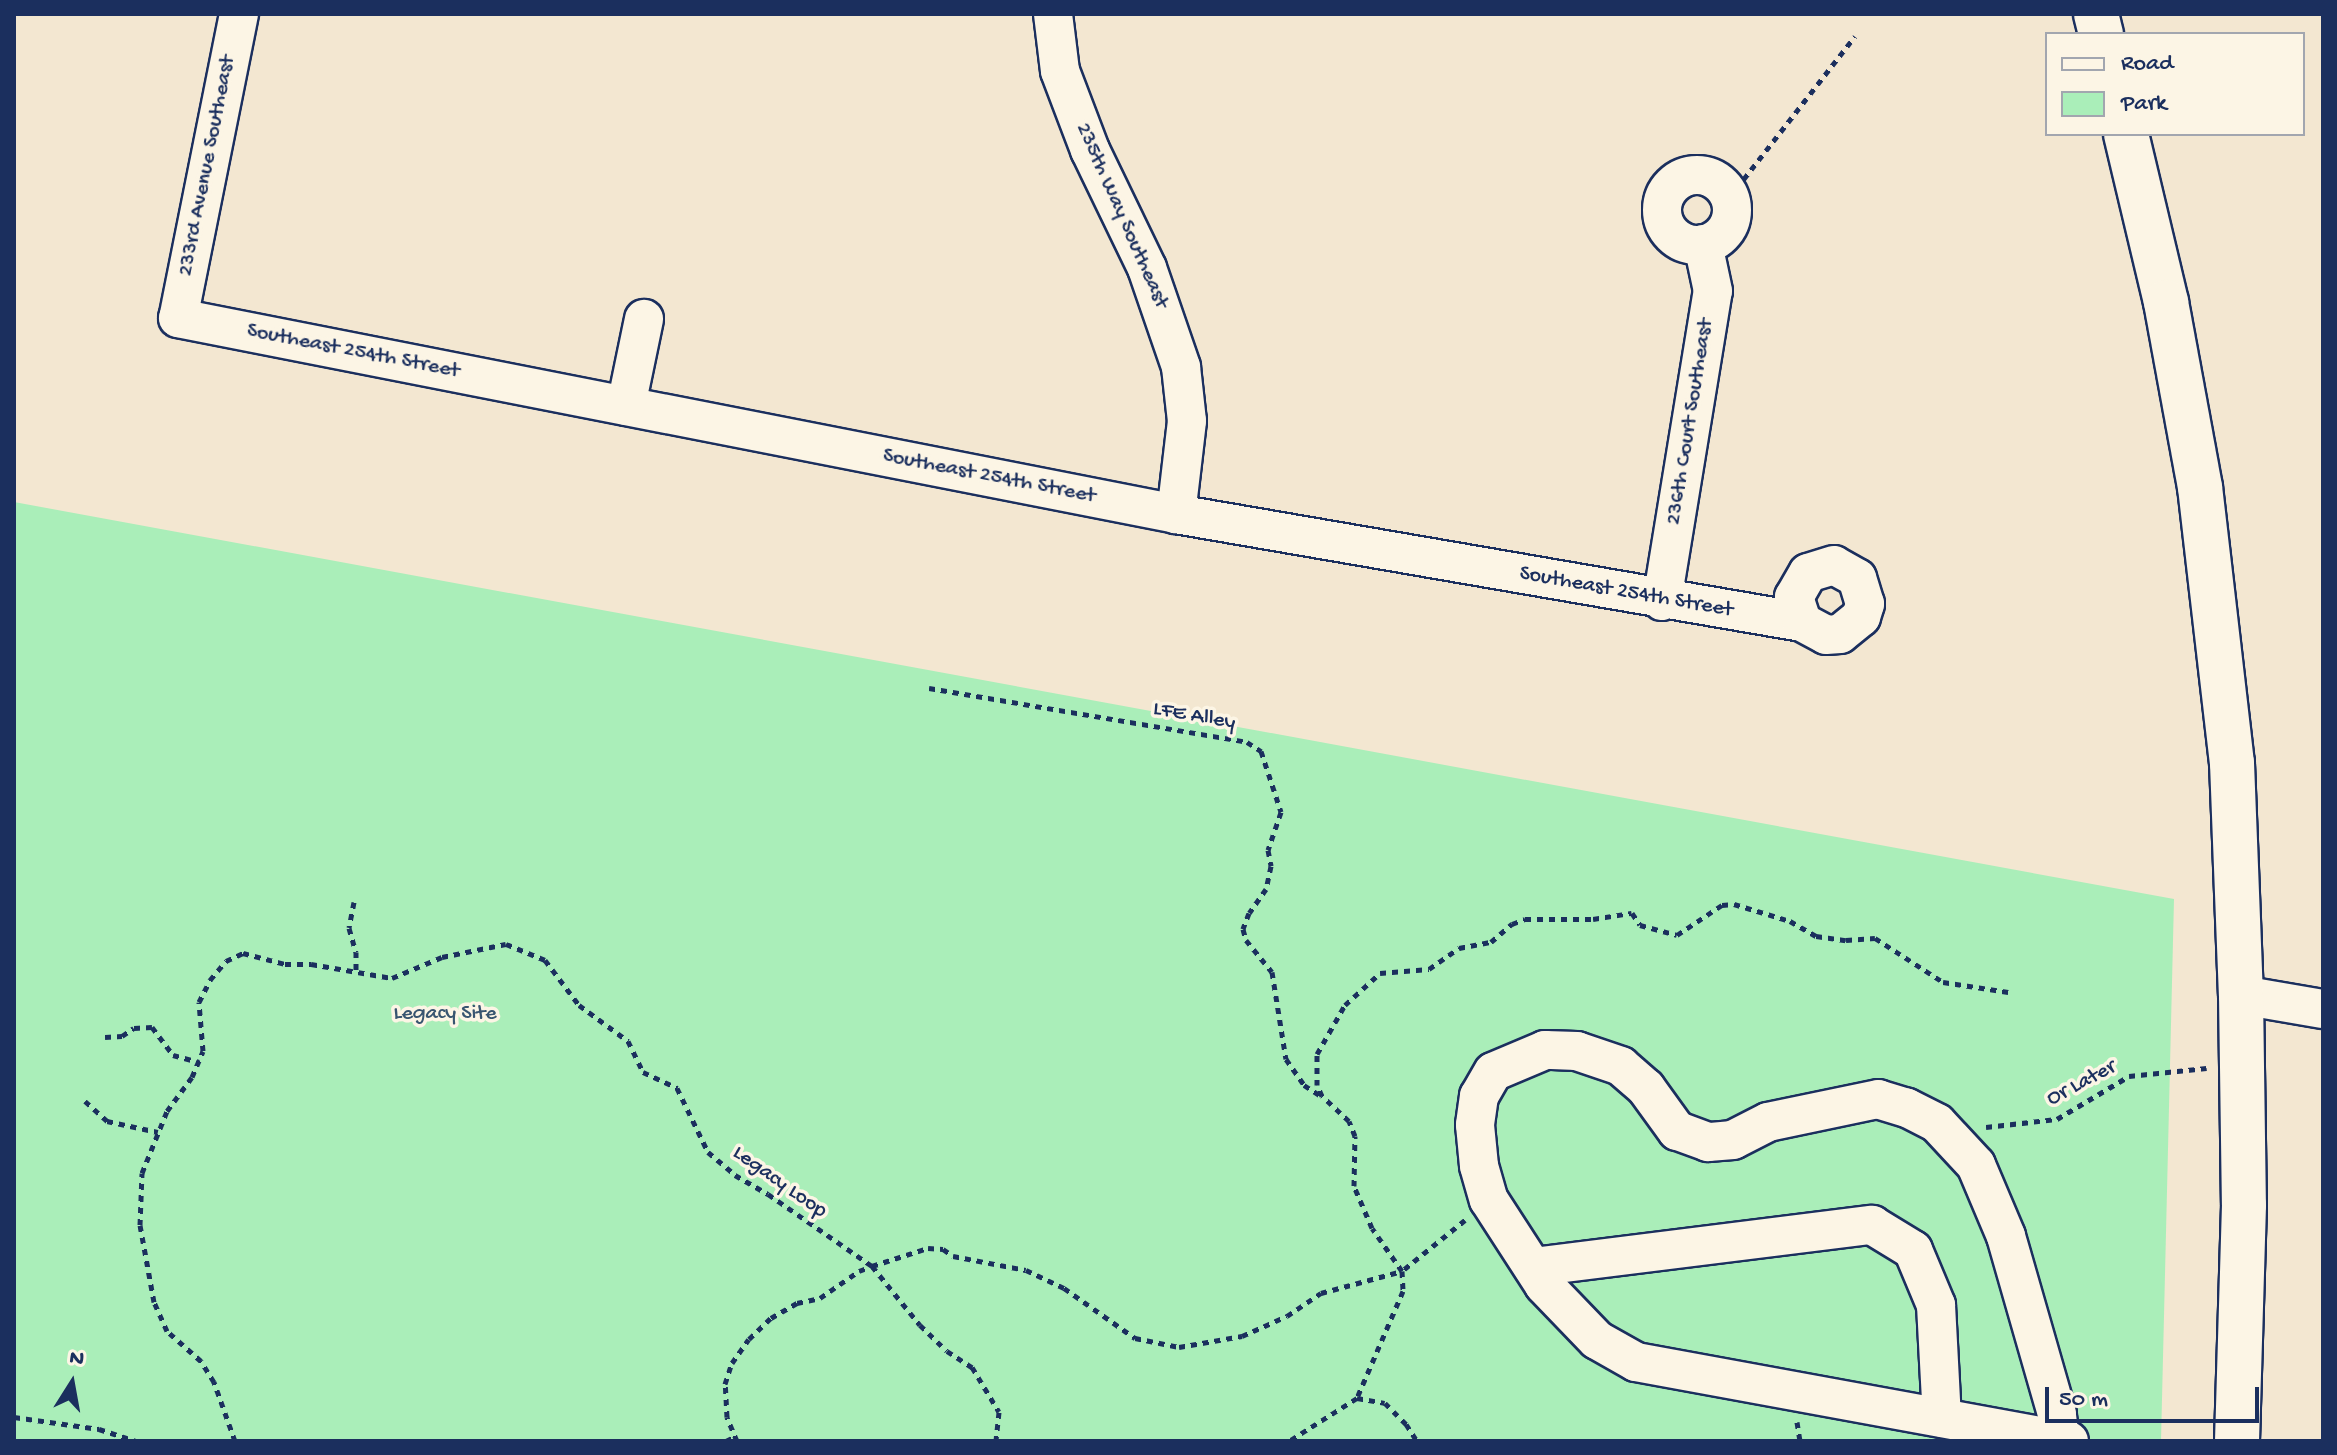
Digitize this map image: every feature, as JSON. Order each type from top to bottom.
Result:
[{"type":"main road","points":[[2126,136],[2166,302],[2200,487],[2232,763],[2241,995],[2244,1205],[2237,1441]]},
{"type":"street","name":"233rd Avenue Southeast","points":[[178,318],[239,14]]},
{"type":"street","name":"235th Way Southeast","points":[[1053,14],[1060,71],[1090,150],[1147,268],[1181,367],[1187,421],[1176,514]]},
{"type":"street","points":[[1704,175],[1716,181],[1729,198],[1731,217],[1726,229],[1703,244],[1690,244],[1667,229],[1662,216],[1668,190],[1678,180],[1704,175]]},
{"type":"street","name":"236th Court Southeast","points":[[1662,601],[1713,291],[1703,244]]},
{"type":"street","name":"Southeast 254th Street","points":[[178,318],[1176,514],[1662,601],[1802,622]]},
{"type":"street","points":[[626,406],[644,319]]},
{"type":"street","points":[[2241,995],[2323,1009]]},
{"type":"street","points":[[2060,1440],[2057,1414],[2006,1236],[1976,1165],[1937,1123],[1907,1108],[1878,1099],[1768,1122],[1733,1140],[1708,1142],[1677,1131],[1646,1088],[1621,1066],[1577,1051],[1545,1050],[1493,1072],[1479,1096],[1475,1125],[1479,1166],[1489,1200],[1544,1285],[1597,1340],[1636,1362],[2060,1440],[2069,1441]]},
{"type":"street","points":[[1533,1267],[1872,1225],[1913,1250],[1936,1305],[1942,1418]]},
{"type":"path","points":[[1729,198],[1855,36]]},
{"type":"path","name":"LFE Alley","points":[[929,688],[1247,742],[1261,751],[1281,812],[1268,850],[1271,866],[1266,889],[1249,913],[1243,929],[1246,940],[1272,972],[1286,1059],[1304,1085],[1322,1096]]},
{"type":"path","points":[[354,902],[349,928],[356,952],[356,974]]},
{"type":"path","points":[[1289,1441],[1357,1398],[1403,1291],[1402,1271],[1372,1228],[1354,1186],[1355,1136],[1349,1121],[1322,1096],[1315,1075],[1317,1054],[1345,1005],[1371,978],[1380,973],[1429,969],[1459,948],[1491,942],[1512,924],[1525,919],[1583,919],[1632,913],[1640,925],[1677,935],[1722,905],[1743,905],[1790,921],[1816,936],[1875,938],[1943,982],[2008,992]]},
{"type":"path","name":"Legacy Loop","points":[[235,1441],[214,1382],[201,1361],[167,1331],[154,1302],[140,1225],[142,1173],[158,1132],[203,1051],[199,1002],[210,980],[226,961],[243,953],[285,964],[311,964],[392,978],[442,957],[506,944],[545,960],[579,1005],[628,1041],[643,1072],[677,1088],[708,1152],[735,1175],[872,1266],[920,1325],[947,1351],[972,1367],[999,1412],[996,1441]]},
{"type":"path","points":[[105,1037],[122,1036],[134,1028],[152,1027],[173,1055],[199,1062]]},
{"type":"path","name":"Or Later","points":[[1937,1123],[1973,1129],[2057,1119],[2129,1076],[2158,1070],[2242,1066]]},
{"type":"path","points":[[85,1101],[107,1121],[158,1132]]},
{"type":"path","points":[[726,1441],[736,1439],[727,1417],[725,1384],[732,1363],[749,1339],[771,1318],[797,1303],[820,1298],[872,1266],[928,1248],[1026,1270],[1064,1288],[1135,1338],[1179,1347],[1242,1336],[1287,1316],[1321,1293],[1402,1271],[1489,1200]]},
{"type":"path","points":[[1357,1398],[1385,1403],[1417,1441]]},
{"type":"path","points":[[14,1417],[99,1429],[137,1441]]},
{"type":"path","points":[[1727,1441],[1768,1441]]},
{"type":"green space","name":"Legacy Site","points":[[14,502],[2174,899],[2161,1441],[14,1441]]}]
